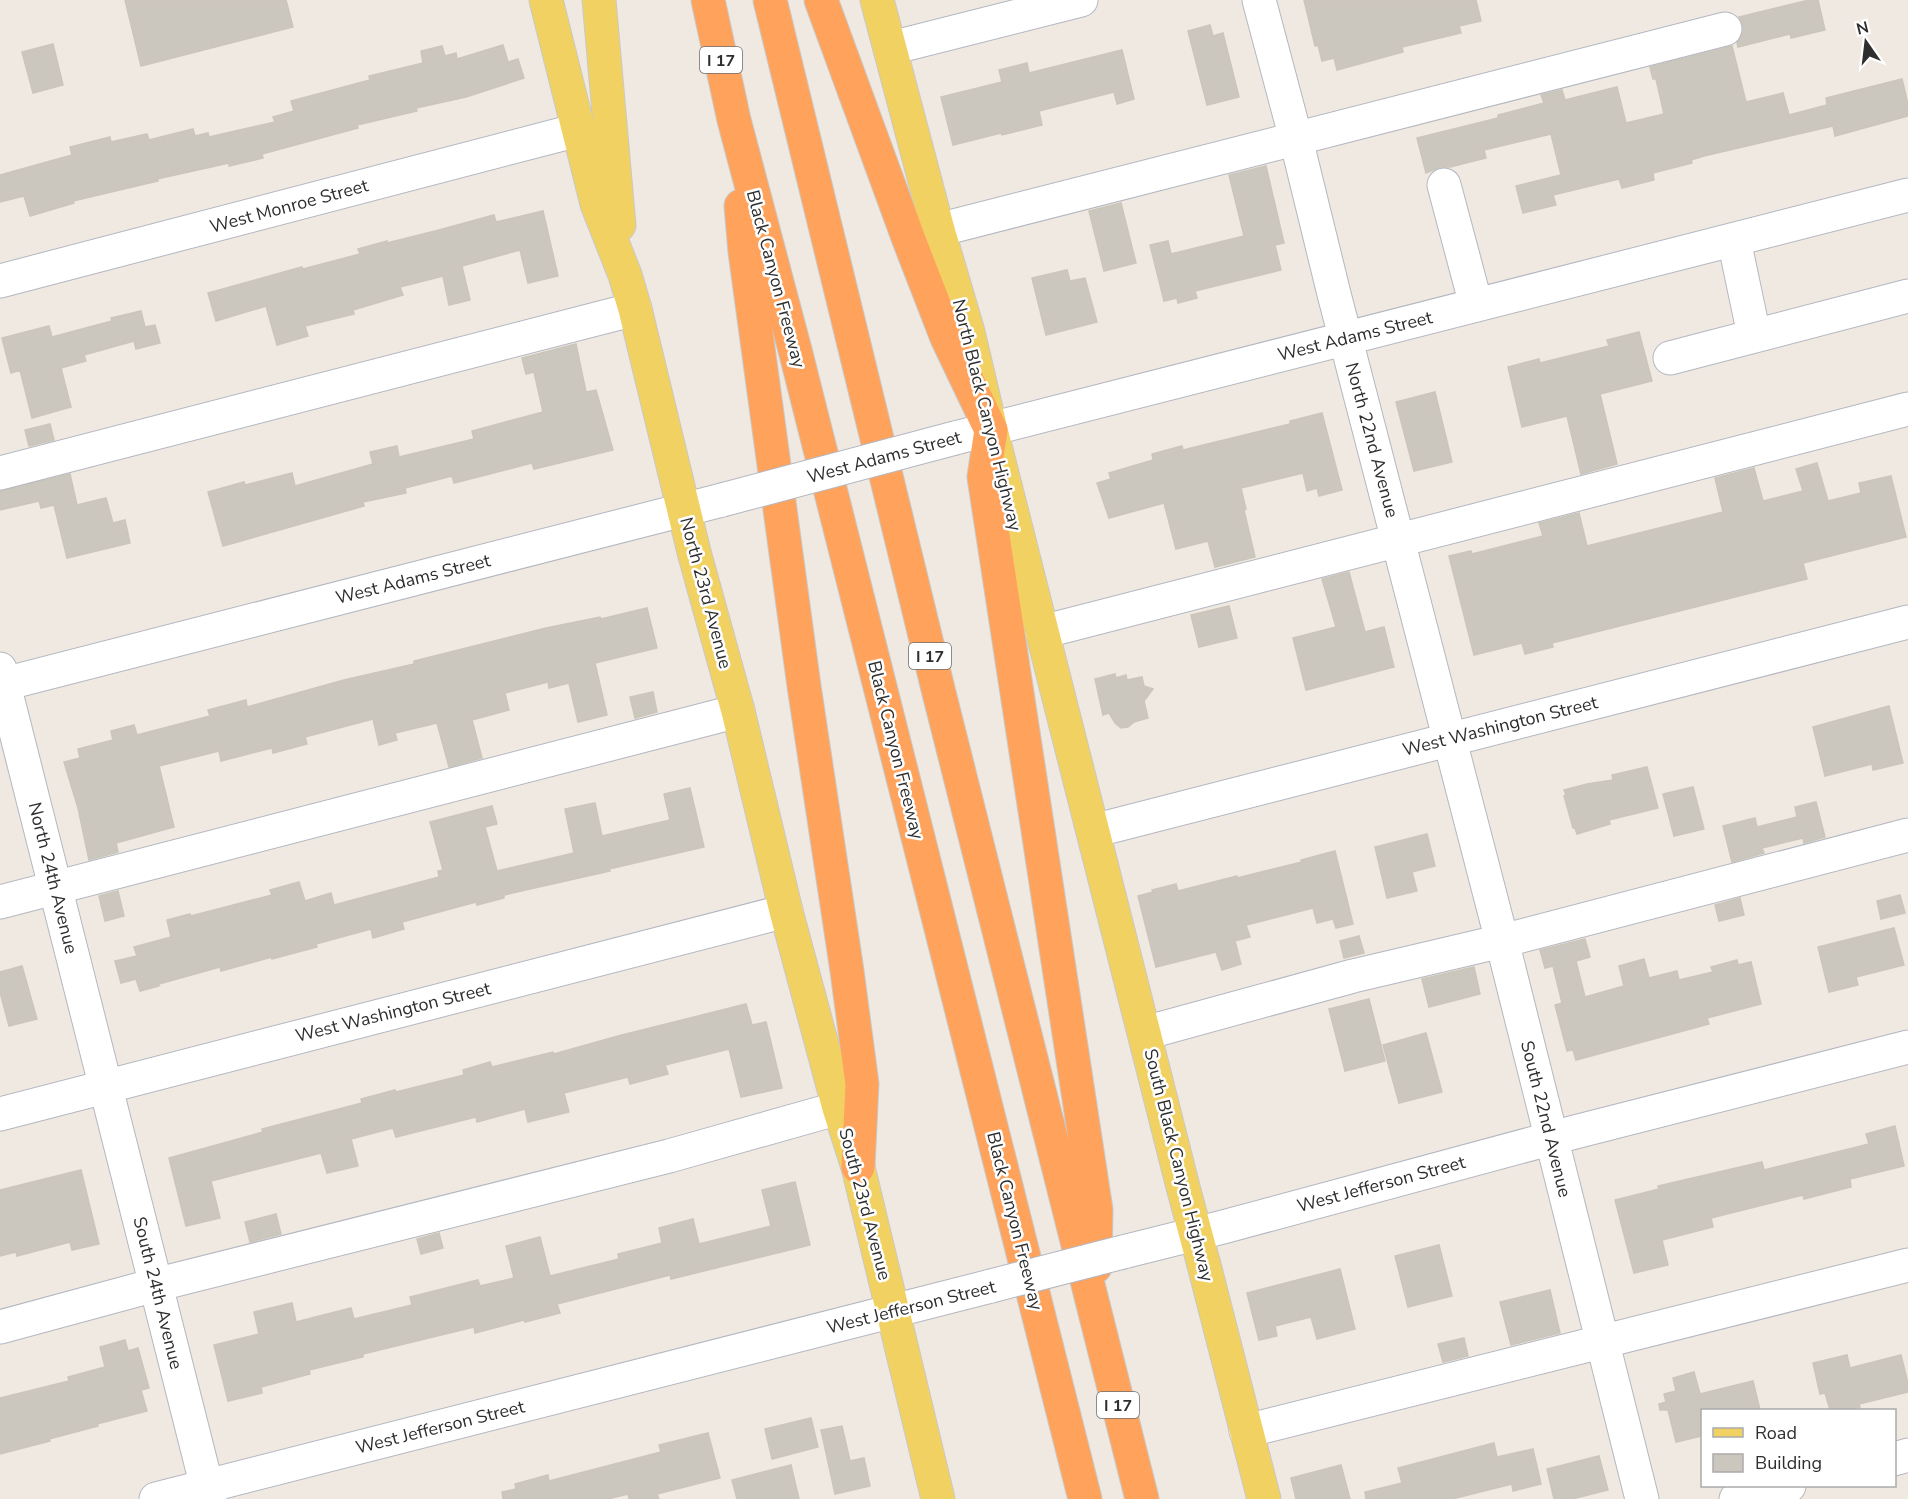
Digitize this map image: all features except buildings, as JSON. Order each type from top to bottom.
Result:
[{"type":"highway","name":"Black Canyon Freeway","points":[[708,0],[734,120],[795,350],[1085,1499]]},
{"type":"highway","name":"I 17","points":[[770,0],[939,693],[1142,1499]]},
{"type":"highway","points":[[821,0],[938,316],[991,430],[984,477],[1096,1210],[1094,1311]]},
{"type":"highway","points":[[734,120],[745,252],[804,686],[862,1084],[858,1167]]},
{"type":"main road","points":[[546,0],[597,204],[625,275]]},
{"type":"main road","points":[[599,0],[625,275]]},
{"type":"main road","name":"North Black Canyon Highway","points":[[877,0],[938,230],[968,332],[1093,831]]},
{"type":"main road","name":"North 23rd Avenue","points":[[625,275],[738,711],[786,911]]},
{"type":"main road","name":"South Black Canyon Highway","points":[[1093,831],[1264,1499]]},
{"type":"main road","name":"South 23rd Avenue","points":[[786,911],[839,1108],[858,1167],[938,1499]]},
{"type":"street","points":[[891,48],[1082,0]]},
{"type":"street","name":"North 22nd Avenue","points":[[1259,0],[1449,740]]},
{"type":"street","points":[[938,230],[1725,29]]},
{"type":"street","name":"West Monroe Street","points":[[0,280],[578,130]]},
{"type":"street","points":[[1444,185],[1476,305]]},
{"type":"street","name":"West Adams Street","points":[[1,680],[722,500],[955,438],[1908,195]]},
{"type":"street","points":[[1734,240],[1754,335]]},
{"type":"street","points":[[1670,358],[1908,296]]},
{"type":"street","points":[[0,473],[635,309]]},
{"type":"street","points":[[1042,632],[1908,409]]},
{"type":"street","name":"West Washington Street","points":[[1093,831],[1908,622]]},
{"type":"street","name":"North 24th Avenue","points":[[1,680],[106,1086]]},
{"type":"street","points":[[0,902],[738,711]]},
{"type":"street","name":"South 22nd Avenue","points":[[1449,740],[1502,940],[1642,1499]]},
{"type":"street","points":[[1145,1033],[1342,978],[1502,940],[1908,835]]},
{"type":"street","name":"West Washington Street","points":[[0,1114],[786,911]]},
{"type":"street","name":"West Jefferson Street","points":[[156,1499],[208,1493],[1551,1138],[1908,1047]]},
{"type":"street","name":"South 24th Avenue","points":[[106,1086],[208,1493]]},
{"type":"street","points":[[0,1327],[155,1284],[669,1156],[839,1108]]},
{"type":"street","points":[[1246,1431],[1908,1265]]},
{"type":"street","points":[[1736,1499],[1781,1487]]}]
